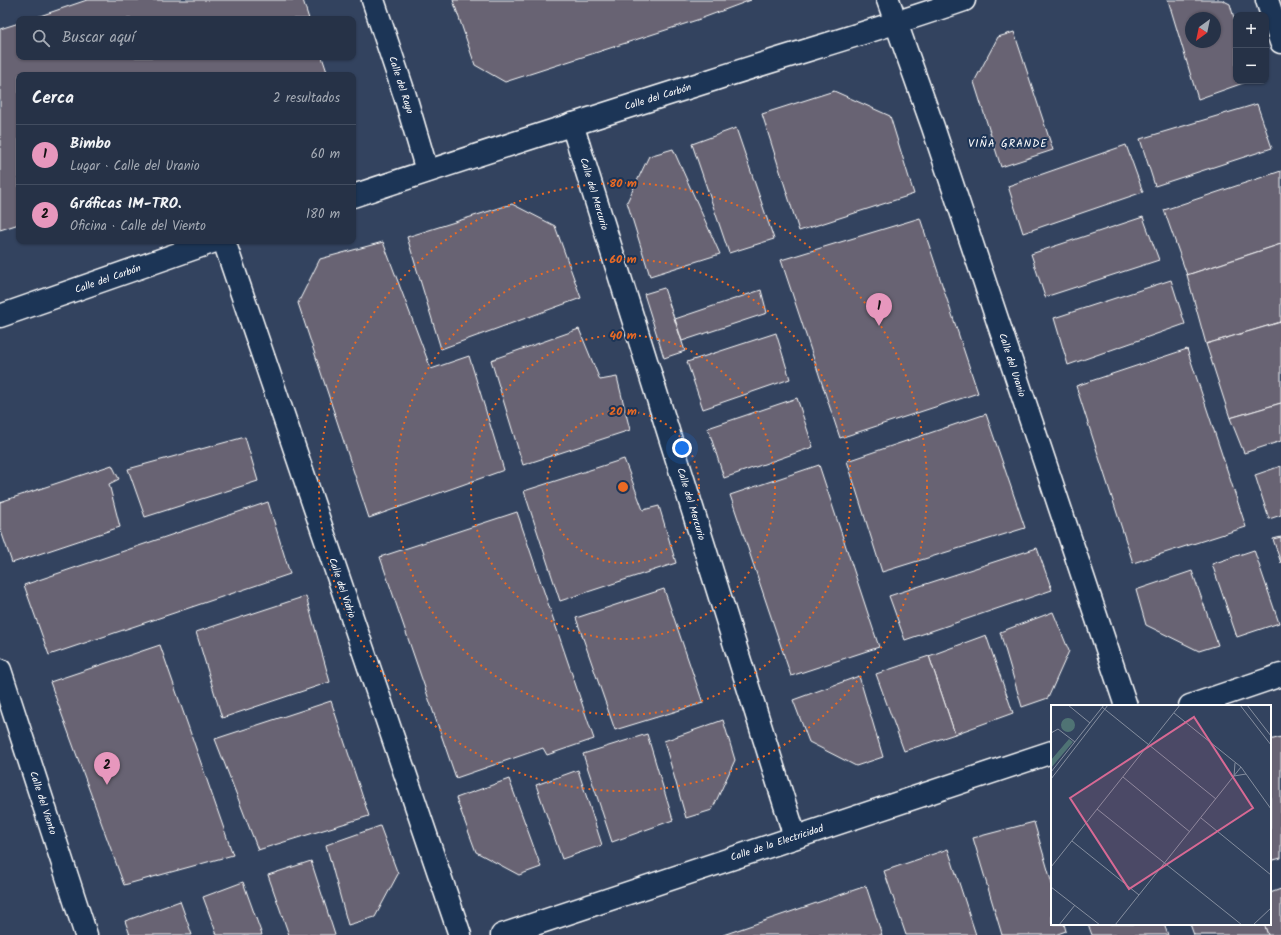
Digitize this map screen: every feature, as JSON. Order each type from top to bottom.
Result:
[{"type":"street","name":"Calle del Rayo","points":[[373,0],[405,96],[427,171]]},
{"type":"street","name":"Calle del Uranio","points":[[888,0],[935,135],[1126,705]]},
{"type":"street","name":"Calle del Carbón","points":[[356,195],[572,124],[833,42],[896,24],[964,0]]},
{"type":"street","points":[[1267,0],[1281,42]]},
{"type":"street","name":"Calle del Mercurio","points":[[572,124],[795,837]]},
{"type":"street","name":"Calle del Carbón","points":[[0,316],[206,244]]},
{"type":"street","name":"Calle del Vidrio","points":[[225,244],[460,935]]},
{"type":"street","name":"Calle del Viento","points":[[0,670],[86,935]]},
{"type":"street","points":[[1193,705],[1281,675]]},
{"type":"street","name":"Calle de la Electricidad","points":[[502,935],[1051,752]]},
{"type":"building","points":[[87,0],[303,0],[308,16],[40,16]]},
{"type":"building","points":[[453,0],[751,0],[700,19],[505,82],[475,65]]},
{"type":"building","points":[[1168,0],[1222,0],[1230,4],[1233,14],[1233,84],[1240,84],[1198,99]]},
{"type":"building","points":[[16,24],[16,60],[323,60],[327,72],[16,72],[16,225],[0,230],[0,29]]},
{"type":"building","points":[[1014,32],[1053,150],[1001,167],[974,82],[998,37]]},
{"type":"building","points":[[834,91],[890,116],[914,194],[799,231],[762,114]]},
{"type":"building","points":[[1257,104],[1272,148],[1155,186],[1140,139]]},
{"type":"building","points":[[736,128],[774,239],[729,253],[692,144]]},
{"type":"building","points":[[1126,145],[1143,192],[1023,233],[1008,186]]},
{"type":"building","points":[[673,149],[720,254],[650,276],[627,202],[649,156]]},
{"type":"building","points":[[1281,171],[1281,244],[1187,275],[1164,210]]},
{"type":"building","points":[[512,204],[555,226],[581,298],[441,349],[407,237]]},
{"type":"building","points":[[1143,217],[1159,260],[1045,297],[1031,254]]},
{"type":"building","points":[[920,218],[978,393],[840,438],[781,260]]},
{"type":"building","points":[[383,242],[431,369],[469,356],[504,470],[369,518],[298,303],[320,259]]},
{"type":"building","points":[[1281,244],[1281,322],[1206,344],[1187,275]]},
{"type":"building","points":[[1171,280],[1185,324],[1068,365],[1054,318]]},
{"type":"building","points":[[664,288],[685,351],[664,358],[644,294]]},
{"type":"building","points":[[761,290],[767,313],[682,341],[675,319]]},
{"type":"building","points":[[1281,322],[1281,403],[1230,418],[1206,344]]},
{"type":"building","points":[[579,329],[600,380],[617,377],[630,430],[523,465],[491,360]]},
{"type":"building","points":[[776,333],[790,379],[703,409],[687,362]]},
{"type":"building","points":[[1187,349],[1246,527],[1133,563],[1076,386]]},
{"type":"building","points":[[797,398],[813,447],[724,478],[708,428]]},
{"type":"building","points":[[1281,403],[1281,441],[1244,453],[1230,418]]},
{"type":"building","points":[[986,414],[1025,528],[882,572],[847,461]]},
{"type":"building","points":[[245,437],[258,481],[145,517],[128,469]]},
{"type":"building","points":[[624,459],[643,510],[659,506],[676,563],[560,601],[524,491]]},
{"type":"building","points":[[112,465],[119,479],[109,484],[120,527],[12,563],[0,528],[0,502]]},
{"type":"building","points":[[819,465],[879,647],[791,676],[730,495]]},
{"type":"building","points":[[1281,466],[1281,515],[1269,519],[1255,475]]},
{"type":"building","points":[[268,502],[290,574],[49,655],[24,585]]},
{"type":"building","points":[[517,512],[594,739],[547,755],[543,748],[456,778],[380,557]]},
{"type":"building","points":[[1281,537],[1281,563],[1273,539]]},
{"type":"building","points":[[1037,548],[1052,590],[905,640],[889,596]]},
{"type":"building","points":[[1254,550],[1279,623],[1237,637],[1212,564]]},
{"type":"building","points":[[1192,571],[1218,645],[1199,651],[1146,625],[1136,590]]},
{"type":"building","points":[[664,589],[703,703],[615,730],[576,618]]},
{"type":"building","points":[[306,596],[330,682],[222,718],[196,632]]},
{"type":"building","points":[[1053,612],[1069,651],[1048,698],[1022,707],[1000,632]]},
{"type":"building","points":[[986,635],[1013,713],[955,734],[929,656]]},
{"type":"building","points":[[160,645],[233,855],[124,885],[50,682]]},
{"type":"building","points":[[929,656],[955,734],[904,751],[876,674]]},
{"type":"building","points":[[859,676],[883,757],[856,766],[809,742],[793,700]]},
{"type":"building","points":[[331,701],[369,816],[258,850],[215,739]]},
{"type":"building","points":[[723,720],[735,760],[712,810],[686,818],[664,741]]},
{"type":"building","points":[[647,734],[673,820],[612,842],[583,754]]},
{"type":"building","points":[[1281,737],[1281,858],[1271,861],[1271,740]]},
{"type":"building","points":[[578,770],[602,845],[562,859],[536,785]]},
{"type":"building","points":[[509,779],[541,867],[519,875],[476,852],[456,798]]},
{"type":"building","points":[[1034,822],[1051,881],[1051,925],[1064,925],[1066,931],[1055,935],[1002,935],[973,838]]},
{"type":"building","points":[[380,826],[398,874],[375,917],[348,925],[326,845]]},
{"type":"building","points":[[948,849],[976,935],[906,935],[884,871]]},
{"type":"building","points":[[311,861],[335,935],[289,935],[268,875]]},
{"type":"building","points":[[243,882],[262,935],[217,935],[203,897]]},
{"type":"building","points":[[866,886],[882,935],[723,935]]},
{"type":"building","points":[[1281,889],[1281,935],[1268,935],[1264,925],[1271,925],[1271,893]]},
{"type":"building","points":[[180,901],[192,935],[130,935],[125,921]]},
{"type":"building","points":[[1088,925],[1164,925],[1168,935],[1092,935]]},
{"type":"building","points":[[1190,925],[1264,925],[1268,935],[1194,935]]},
{"type":"place","name":"Bimbo","points":[[879,326]]},
{"type":"place","name":"Gráficas IM-TRO.","points":[[107,785]]},
{"type":"district","name":"VIÑA GRANDE","points":[[1008,144]]}]
